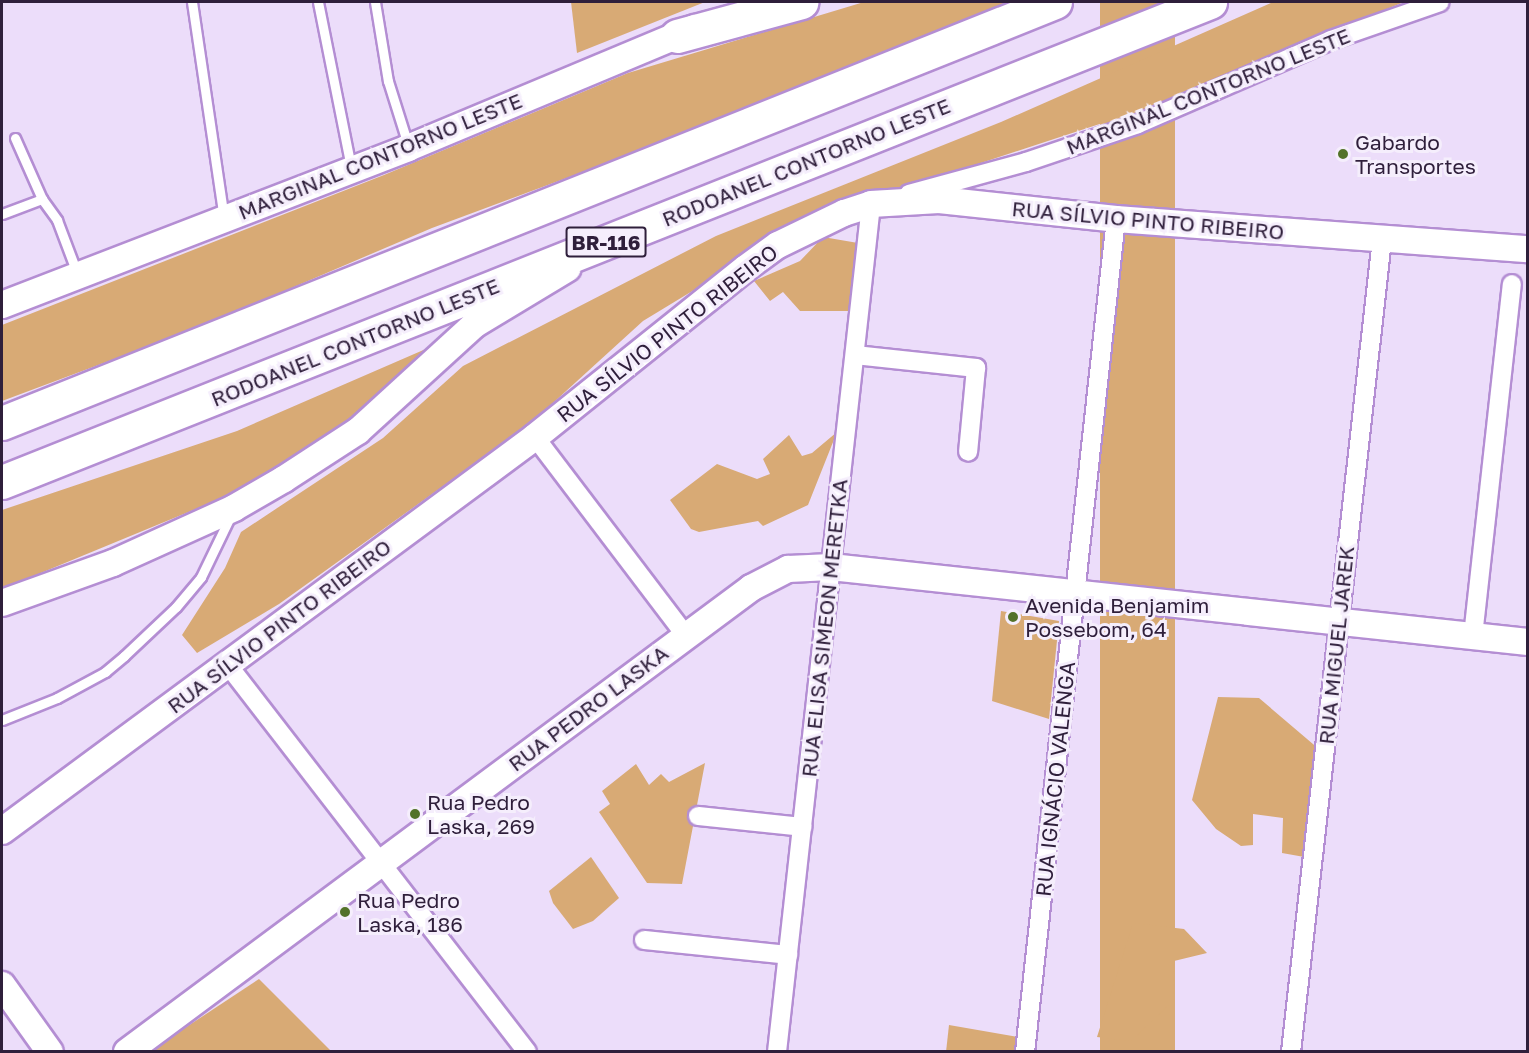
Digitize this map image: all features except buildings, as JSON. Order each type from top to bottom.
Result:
[{"type":"highway","points":[[677,36],[801,2]]},
{"type":"highway","name":"BR-116","points":[[2,423],[1055,2]]},
{"type":"highway","name":"RODOANEL CONTORNO LESTE","points":[[2,482],[1210,2]]},
{"type":"street","name":"MARGINAL CONTORNO LESTE","points":[[2,305],[408,148],[757,2]]},
{"type":"street","name":"MARGINAL CONTORNO LESTE","points":[[871,204],[1026,162],[1138,123],[1331,40],[1440,2]]},
{"type":"street","name":"RUA SÍLVIO PINTO RIBEIRO","points":[[2,831],[535,437],[778,245],[871,204],[939,200],[1116,219],[1527,249]]},
{"type":"street","name":"RUA ELISA SIMEON MERETKA","points":[[777,1052],[871,204]]},
{"type":"street","name":"RUA IGNÁCIO VALENGA","points":[[1025,1052],[1116,219]]},
{"type":"street","points":[[2,603],[113,563],[234,508],[358,431],[474,325],[625,234]]},
{"type":"street","name":"RUA MIGUEL JAREK","points":[[1291,1052],[1382,239]]},
{"type":"street","points":[[1473,636],[1512,284]]},
{"type":"street","points":[[855,356],[976,368],[968,452]]},
{"type":"street","points":[[535,437],[686,636]]},
{"type":"street","name":"RUA PEDRO LASKA","points":[[126,1052],[686,636],[768,577],[797,568],[831,567],[1527,642]]},
{"type":"street","points":[[228,665],[522,1050]]},
{"type":"street","points":[[698,816],[802,827]]},
{"type":"street","points":[[644,940],[788,955]]},
{"type":"street","points":[[2,985],[50,1052]]},
{"type":"lane","points":[[192,2],[224,218]]},
{"type":"lane","points":[[318,2],[351,170]]},
{"type":"lane","points":[[375,2],[388,81],[408,148]]},
{"type":"lane","points":[[15,138],[42,199],[57,220],[77,276]]},
{"type":"lane","points":[[2,214],[42,199]]},
{"type":"lane","points":[[2,720],[57,698],[105,672],[124,656],[176,608],[201,577],[234,508]]},
{"type":"shaded area","points":[[571,2],[705,2],[577,53]]},
{"type":"shaded area","points":[[864,2],[1009,2],[685,134],[432,228],[200,327],[2,401],[2,325],[384,175],[628,73]]},
{"type":"shaded area","points":[[1100,2],[1175,2],[1175,1052],[1100,1052]]},
{"type":"shaded area","points":[[1273,2],[1404,2],[1127,115],[811,219],[643,321],[531,423],[279,604],[197,653],[182,635],[225,568],[241,532],[383,438],[463,366],[716,236],[1001,122]]},
{"type":"shaded area","points":[[823,237],[858,243],[851,311],[800,311],[783,292],[770,301],[754,281],[800,261]]},
{"type":"shaded area","points":[[428,348],[412,369],[355,423],[283,473],[2,589],[2,510],[237,431]]},
{"type":"shaded area","points":[[837,432],[808,505],[763,526],[758,521],[699,532],[691,529],[670,500],[717,464],[757,479],[770,474],[763,459],[789,435],[802,456],[812,453]]},
{"type":"shaded area","points":[[1001,611],[1059,621],[1049,719],[992,701]]},
{"type":"shaded area","points":[[1218,697],[1259,698],[1320,750],[1310,858],[1282,853],[1283,818],[1253,814],[1253,845],[1241,846],[1216,829],[1192,800]]},
{"type":"shaded area","points":[[705,763],[682,884],[647,883],[599,812],[610,804],[602,791],[636,764],[649,785],[661,774],[669,782]]},
{"type":"shaded area","points":[[591,857],[619,898],[593,921],[573,929],[553,903],[549,891]]},
{"type":"shaded area","points":[[1133,923],[1184,929],[1207,953],[1174,961],[1173,1001],[1131,1041],[1097,1037]]},
{"type":"shaded area","points":[[259,979],[331,1051],[150,1051]]},
{"type":"shaded area","points":[[949,1025],[1018,1037],[1016,1051],[946,1052]]},
{"type":"place","name":"Gabardo Transportes","points":[[1343,154]]},
{"type":"place","name":"Avenida Benjamim Possebom, 64","points":[[1013,617]]},
{"type":"place","name":"Rua Pedro Laska, 269","points":[[415,814]]},
{"type":"place","name":"Rua Pedro Laska, 186","points":[[345,912]]}]
